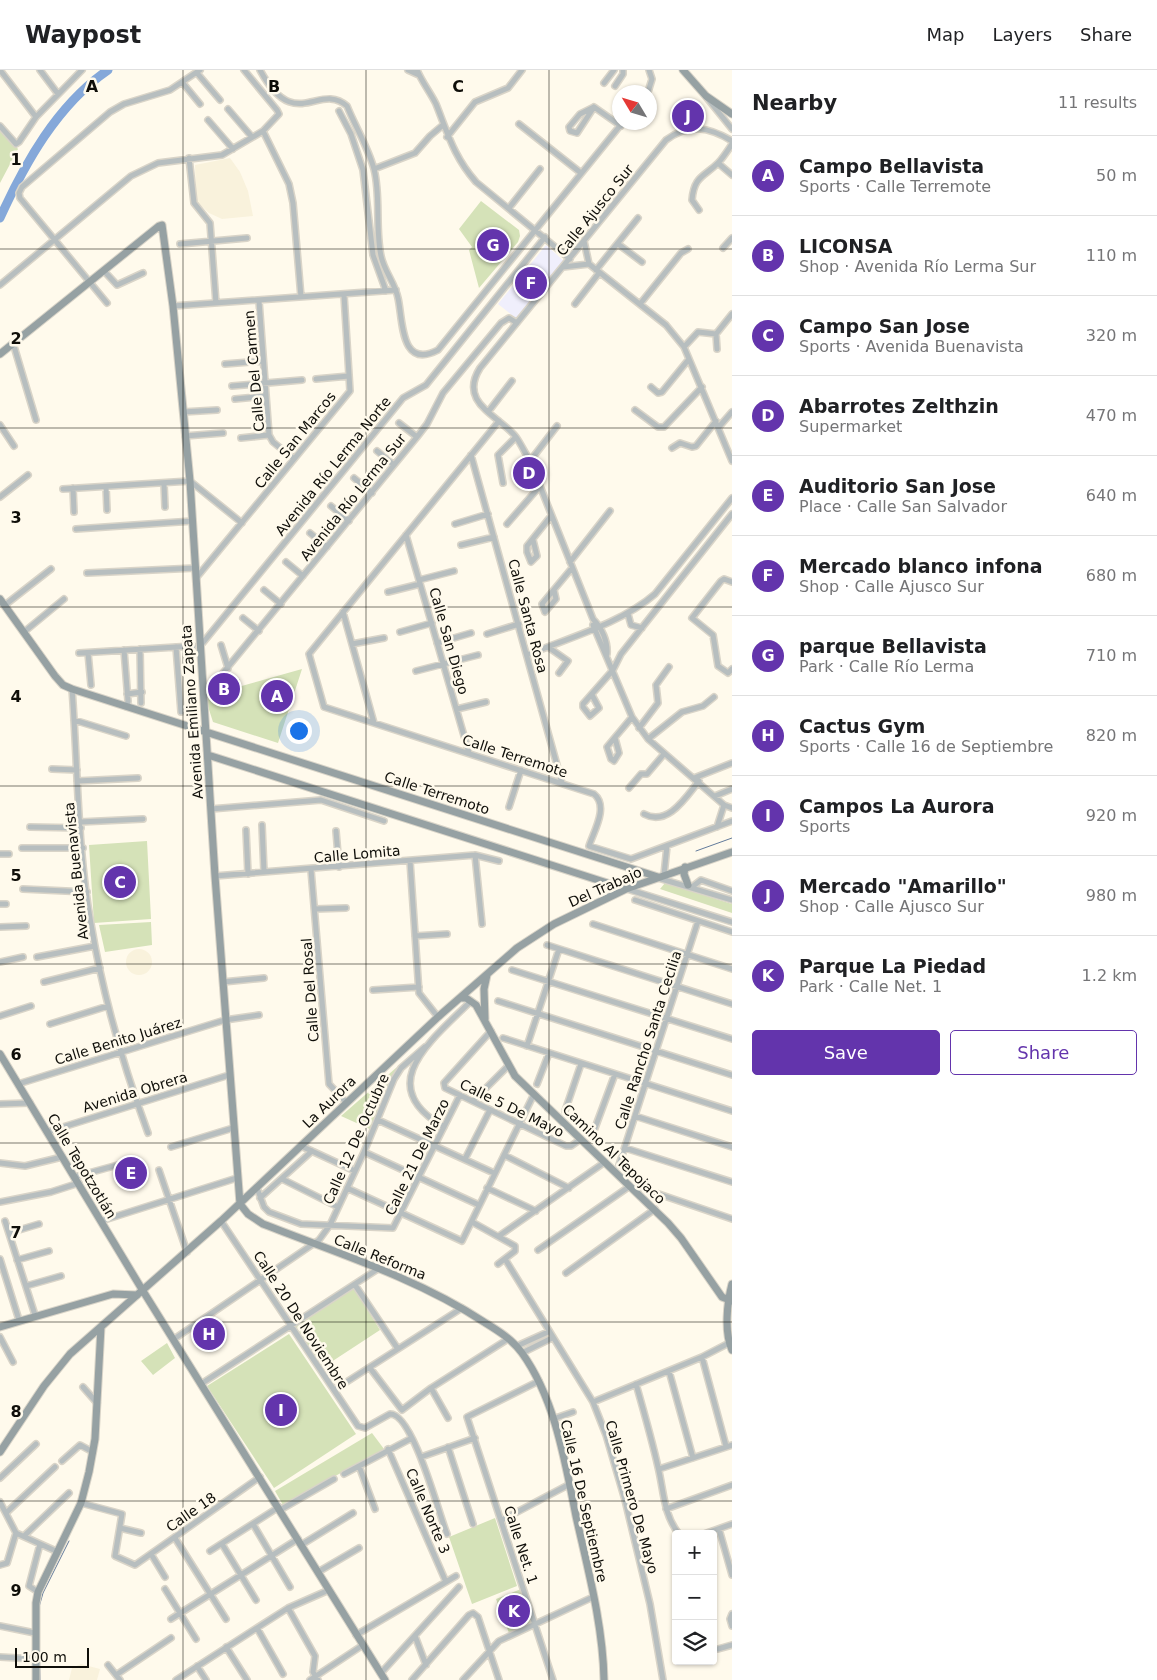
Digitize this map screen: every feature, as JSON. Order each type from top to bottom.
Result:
[{"type":"street","points":[[0,70],[36,117]]},
{"type":"street","points":[[40,70],[58,94]]},
{"type":"street","points":[[0,126],[16,144],[36,117],[82,70]]},
{"type":"street","points":[[0,285],[131,176],[158,163],[222,155],[263,130],[279,114],[244,70]]},
{"type":"street","points":[[260,70],[274,91],[282,99],[292,104],[333,98],[340,100],[347,106],[374,170],[381,254],[396,290],[404,339],[409,348],[418,354],[431,353],[438,350],[617,130]]},
{"type":"street","points":[[408,70],[419,73],[427,85],[448,137],[463,167],[476,182],[570,259]]},
{"type":"street","points":[[448,137],[475,102],[508,88],[522,70]]},
{"type":"street","points":[[604,83],[614,70]]},
{"type":"street","points":[[616,85],[624,74],[623,70]]},
{"type":"street","points":[[649,70],[652,79],[650,85]]},
{"type":"street","points":[[683,70],[732,129]]},
{"type":"street","points":[[107,303],[20,198],[18,193],[22,187],[110,112],[124,104],[170,90],[198,71],[220,100]]},
{"type":"street","points":[[182,82],[200,104]]},
{"type":"street","points":[[706,96],[732,114]]},
{"type":"street","points":[[594,108],[577,133],[570,131],[570,127],[580,114],[594,108]]},
{"type":"street","points":[[594,108],[612,118]]},
{"type":"street","points":[[228,109],[252,137]]},
{"type":"street","points":[[339,111],[351,134],[363,170],[373,255],[386,290]]},
{"type":"street","points":[[208,120],[232,149]]},
{"type":"street","points":[[519,124],[581,173]]},
{"type":"street","points":[[374,170],[415,153],[435,131],[444,125]]},
{"type":"street","name":"Calle Ajusco Sur","points":[[593,620],[530,461],[516,437],[476,399],[474,380],[480,368],[516,323],[666,140],[683,130],[705,128],[717,132],[732,142]]},
{"type":"street","points":[[263,130],[289,184],[293,202],[301,297]]},
{"type":"street","points":[[700,210],[692,200],[695,184],[700,176],[718,163],[732,142]]},
{"type":"street","points":[[189,158],[194,203],[208,218],[212,241],[216,303]]},
{"type":"street","points":[[718,163],[732,175]]},
{"type":"street","points":[[509,208],[540,169]]},
{"type":"street","points":[[368,208],[377,208]]},
{"type":"street","points":[[575,304],[638,218]]},
{"type":"street","name":"Avenida Emiliano Zapata","points":[[104,270],[162,225],[173,306],[190,481],[197,577],[197,646],[207,733],[225,1020],[240,1204]]},
{"type":"street","name":"Avenida Río Lerma Norte","points":[[197,646],[402,398],[426,385],[545,237]]},
{"type":"street","points":[[180,244],[247,238]]},
{"type":"street","points":[[723,248],[732,238]]},
{"type":"street","points":[[584,241],[589,264],[666,325],[684,347],[732,460]]},
{"type":"street","points":[[618,244],[642,262]]},
{"type":"street","points":[[640,304],[681,254],[688,249]]},
{"type":"street","points":[[563,267],[589,264]]},
{"type":"street","points":[[0,354],[104,270],[117,285],[143,273]]},
{"type":"street","points":[[173,306],[396,290]]},
{"type":"street","name":"Calle San Marcos","points":[[197,577],[350,391],[344,295]]},
{"type":"street","name":"Calle Del Carmen","points":[[259,301],[264,383],[270,434],[273,442],[294,458]]},
{"type":"street","points":[[717,349],[716,334],[732,314]]},
{"type":"street","name":"Avenida Río Lerma Sur","points":[[204,696],[417,437],[427,424],[443,392],[501,323],[510,318],[516,323]]},
{"type":"street","points":[[684,347],[698,332],[716,334]]},
{"type":"street","points":[[14,343],[36,420]]},
{"type":"street","points":[[651,387],[658,393],[662,392],[689,359]]},
{"type":"street","points":[[225,364],[263,361]]},
{"type":"street","points":[[316,379],[349,376]]},
{"type":"street","points":[[232,386],[302,380]]},
{"type":"street","points":[[488,412],[512,381]]},
{"type":"street","points":[[635,410],[658,427],[664,427],[702,387]]},
{"type":"street","points":[[235,399],[266,396]]},
{"type":"street","points":[[183,412],[217,410]]},
{"type":"street","points":[[718,428],[732,412]]},
{"type":"street","name":"Calle Terremote","points":[[499,421],[309,654],[324,708],[594,794],[600,798],[602,806],[589,846],[630,859],[667,846]]},
{"type":"street","points":[[672,448],[680,443],[692,448],[696,446],[716,421]]},
{"type":"street","points":[[399,423],[417,437]]},
{"type":"street","points":[[0,425],[14,446]]},
{"type":"street","points":[[530,461],[557,426]]},
{"type":"street","points":[[185,436],[223,433]]},
{"type":"street","points":[[241,438],[270,434]]},
{"type":"street","points":[[503,483],[498,455],[516,437]]},
{"type":"street","points":[[377,451],[394,465]]},
{"type":"street","name":"Calle Santa Rosa","points":[[471,454],[562,783]]},
{"type":"street","points":[[0,497],[28,475]]},
{"type":"street","points":[[354,478],[372,493]]},
{"type":"street","points":[[63,489],[190,481],[242,523]]},
{"type":"street","points":[[164,484],[165,507]]},
{"type":"street","points":[[507,524],[540,486]]},
{"type":"street","points":[[106,487],[106,510]]},
{"type":"street","points":[[73,488],[74,512]]},
{"type":"street","points":[[527,656],[628,614],[655,594],[732,498]]},
{"type":"street","points":[[331,506],[349,521]]},
{"type":"street","points":[[554,590],[610,511]]},
{"type":"street","points":[[455,524],[488,514]]},
{"type":"street","points":[[592,695],[613,670],[621,654],[732,514]]},
{"type":"street","points":[[533,540],[537,556],[533,561],[529,560],[526,549],[551,516]]},
{"type":"street","points":[[76,529],[193,521]]},
{"type":"street","points":[[310,533],[327,547]]},
{"type":"street","name":"Calle San Diego","points":[[406,535],[469,753]]},
{"type":"street","points":[[461,546],[494,537]]},
{"type":"street","points":[[286,562],[303,576]]},
{"type":"street","points":[[87,573],[196,568]]},
{"type":"street","points":[[5,605],[51,569]]},
{"type":"street","points":[[388,592],[454,571]]},
{"type":"street","points":[[732,582],[724,579],[721,581],[692,618],[712,635],[718,666],[728,673],[732,669]]},
{"type":"street","points":[[264,590],[281,604]]},
{"type":"street","points":[[0,599],[55,676],[63,685],[72,689]]},
{"type":"street","points":[[24,632],[64,599]]},
{"type":"street","points":[[343,612],[374,723]]},
{"type":"street","points":[[628,614],[631,625],[642,628]]},
{"type":"street","points":[[243,618],[259,631]]},
{"type":"street","points":[[593,620],[599,625],[608,647],[607,654]]},
{"type":"street","points":[[593,620],[593,629],[607,654],[632,717],[639,728],[648,740],[664,754],[724,804],[732,808]]},
{"type":"street","points":[[400,632],[432,623]]},
{"type":"street","points":[[487,634],[519,624]]},
{"type":"street","points":[[438,643],[471,633]]},
{"type":"street","points":[[352,644],[384,638]]},
{"type":"street","points":[[221,645],[228,668]]},
{"type":"street","points":[[79,653],[197,646]]},
{"type":"street","points":[[176,647],[181,712]]},
{"type":"street","points":[[548,647],[568,661],[559,673]]},
{"type":"street","points":[[140,649],[141,703]]},
{"type":"street","points":[[124,650],[127,707]]},
{"type":"street","points":[[88,653],[91,685]]},
{"type":"street","points":[[607,654],[614,656],[621,654]]},
{"type":"street","points":[[416,671],[478,655]]},
{"type":"street","points":[[639,728],[658,703],[656,685],[669,667]]},
{"type":"street","name":"Calle Terremoto","points":[[72,689],[661,876]]},
{"type":"street","name":"Avenida Buenavista","points":[[72,689],[77,781],[87,892],[95,946],[108,1006],[121,1053],[148,1133]]},
{"type":"street","points":[[127,694],[142,692]]},
{"type":"street","points":[[648,740],[682,712],[703,706],[714,697]]},
{"type":"street","points":[[457,709],[486,702]]},
{"type":"street","points":[[614,738],[619,753],[614,761],[612,761],[607,747],[614,738],[632,717]]},
{"type":"street","points":[[74,720],[126,736]]},
{"type":"street","points":[[629,788],[641,774],[647,774],[664,754]]},
{"type":"street","points":[[208,755],[732,922]]},
{"type":"street","points":[[644,814],[651,818],[657,818],[671,812],[696,780],[732,763]]},
{"type":"street","points":[[52,770],[77,770]]},
{"type":"street","points":[[509,807],[521,770]]},
{"type":"street","points":[[77,781],[138,778]]},
{"type":"street","points":[[715,796],[732,789]]},
{"type":"street","points":[[211,809],[321,800],[384,821]]},
{"type":"street","points":[[717,827],[724,804]]},
{"type":"street","points":[[30,827],[81,825],[142,819]]},
{"type":"street","points":[[732,821],[667,846],[661,876],[732,900]]},
{"type":"street","points":[[262,825],[264,872]]},
{"type":"street","points":[[246,830],[248,874]]},
{"type":"street","points":[[336,831],[339,867]]},
{"type":"street","points":[[22,848],[83,848]]},
{"type":"street","name":"Del Trabajo","points":[[536,935],[554,924],[626,889],[732,852]]},
{"type":"street","points":[[0,854],[9,854]]},
{"type":"street","points":[[475,855],[482,924]]},
{"type":"street","name":"Calle Lomita","points":[[215,876],[311,870],[475,855],[499,862]]},
{"type":"street","points":[[410,861],[420,993],[438,1017]]},
{"type":"street","points":[[685,867],[684,874],[690,886]]},
{"type":"street","name":"Calle Del Rosal","points":[[311,870],[329,1084],[346,1102]]},
{"type":"street","points":[[690,886],[701,880],[732,890]]},
{"type":"street","points":[[23,889],[87,892]]},
{"type":"street","points":[[634,900],[732,932]]},
{"type":"street","points":[[315,909],[346,908]]},
{"type":"street","name":"Calle Rancho Santa Cecilia","points":[[619,1165],[698,921]]},
{"type":"street","points":[[593,924],[732,969]]},
{"type":"street","points":[[0,927],[26,926]]},
{"type":"street","points":[[415,936],[448,934]]},
{"type":"street","name":"La Aurora","points":[[0,1452],[56,1370],[70,1354],[222,1221],[438,1017],[487,974],[536,935]]},
{"type":"street","points":[[547,945],[732,1004]]},
{"type":"street","points":[[37,957],[95,946]]},
{"type":"street","points":[[527,1046],[559,949]]},
{"type":"street","points":[[0,962],[23,957]]},
{"type":"street","points":[[44,982],[100,968]]},
{"type":"street","points":[[512,970],[732,1039]]},
{"type":"street","name":"Camino Al Tepojaco","points":[[485,1019],[484,989],[487,974]]},
{"type":"street","points":[[223,982],[264,978]]},
{"type":"street","points":[[373,990],[419,987]]},
{"type":"street","points":[[444,1128],[428,1119],[417,1107],[410,1086],[412,1072],[425,1047],[471,1001],[460,998]]},
{"type":"street","points":[[498,1000],[732,1075]]},
{"type":"street","name":"Camino Al Tepojaco","points":[[471,1001],[485,1019],[508,1066],[534,1094],[655,1210],[681,1238],[722,1297],[730,1303]]},
{"type":"street","points":[[0,1016],[31,1006]]},
{"type":"street","points":[[50,1024],[108,1006]]},
{"type":"street","name":"Calle Benito Juárez","points":[[18,1084],[225,1020],[259,1015]]},
{"type":"street","name":"Calle 5 De Mayo","points":[[491,1031],[444,1083],[446,1088],[566,1146],[572,1146],[581,1139]]},
{"type":"street","points":[[503,1038],[732,1111]]},
{"type":"street","name":"Calle 12 De Octubre","points":[[313,1244],[319,1240],[330,1225],[364,1152],[394,1079],[401,1068],[425,1047]]},
{"type":"street","points":[[537,1084],[549,1053]]},
{"type":"street","name":"Calle Tepotzotlán","points":[[0,1054],[101,1221],[140,1293],[174,1339],[383,1677]]},
{"type":"street","points":[[565,1111],[582,1064]]},
{"type":"street","points":[[473,1102],[508,1066]]},
{"type":"street","points":[[592,1136],[614,1074]]},
{"type":"street","name":"Avenida Obrera","points":[[47,1132],[229,1075]]},
{"type":"street","points":[[347,1188],[462,1241],[534,1094]]},
{"type":"street","name":"Calle 21 De Marzo","points":[[330,1225],[393,1228],[460,1095]]},
{"type":"street","points":[[0,1104],[30,1104]]},
{"type":"street","points":[[465,1159],[490,1110]]},
{"type":"street","points":[[635,1116],[732,1147]]},
{"type":"street","points":[[378,1120],[494,1173]]},
{"type":"street","points":[[171,1147],[233,1128]]},
{"type":"street","points":[[301,1146],[355,1171]]},
{"type":"street","points":[[625,1148],[732,1182]]},
{"type":"street","points":[[260,1198],[312,1152]]},
{"type":"street","points":[[364,1152],[480,1205]]},
{"type":"street","points":[[504,1155],[568,1188]]},
{"type":"street","points":[[0,1163],[25,1166],[62,1157]]},
{"type":"street","points":[[0,1202],[51,1192],[76,1180],[136,1160]]},
{"type":"street","points":[[499,1236],[606,1162]]},
{"type":"street","points":[[159,1170],[187,1252]]},
{"type":"street","points":[[101,1221],[237,1178]]},
{"type":"street","points":[[282,1179],[338,1207]]},
{"type":"street","points":[[538,1250],[630,1186]]},
{"type":"street","points":[[256,1188],[264,1208],[276,1216],[301,1224],[330,1225]]},
{"type":"street","points":[[487,1188],[536,1211]]},
{"type":"street","points":[[644,1189],[732,1219]]},
{"type":"street","name":"Calle Reforma","points":[[240,1204],[248,1214],[263,1224],[378,1269],[438,1295],[462,1308],[508,1339]]},
{"type":"street","points":[[566,1273],[655,1210]]},
{"type":"street","points":[[5,1221],[35,1315]]},
{"type":"street","name":"Calle 20 De Noviembre","points":[[222,1221],[289,1325],[358,1426],[363,1428],[394,1414],[412,1438]]},
{"type":"street","points":[[472,1222],[499,1236],[516,1249],[498,1264]]},
{"type":"street","points":[[9,1233],[39,1224]]},
{"type":"street","points":[[174,1339],[313,1244]]},
{"type":"street","points":[[17,1260],[49,1251]]},
{"type":"street","points":[[0,1259],[19,1320]]},
{"type":"street","name":"Calle Primero De Mayo","points":[[505,1259],[548,1332],[593,1402],[606,1435],[625,1500],[650,1604],[663,1680]]},
{"type":"street","points":[[201,1384],[289,1325],[378,1269]]},
{"type":"street","points":[[26,1286],[61,1276]]},
{"type":"street","points":[[593,1402],[702,1357],[730,1342],[732,1284]]},
{"type":"street","points":[[355,1285],[398,1349]]},
{"type":"street","points":[[1,1325],[113,1294],[140,1293]]},
{"type":"street","points":[[334,1390],[462,1308]]},
{"type":"street","points":[[36,1680],[34,1614],[38,1592],[81,1503],[93,1452],[101,1327]]},
{"type":"street","points":[[519,1349],[548,1332]]},
{"type":"street","points":[[0,1337],[12,1362]]},
{"type":"street","points":[[519,1349],[552,1338]]},
{"type":"street","points":[[370,1368],[402,1410],[431,1388],[508,1339]]},
{"type":"street","name":"Calle 16 De Septiembre","points":[[508,1339],[519,1349],[539,1381],[553,1419],[570,1484],[593,1597],[602,1644],[604,1680]]},
{"type":"street","points":[[659,1469],[729,1445],[702,1357]]},
{"type":"street","points":[[669,1371],[693,1458]]},
{"type":"street","name":"Calle Net. 1","points":[[539,1381],[467,1416],[553,1680]]},
{"type":"street","points":[[636,1384],[659,1469],[666,1509],[670,1523],[676,1530]]},
{"type":"street","points":[[83,1388],[97,1403]]},
{"type":"street","points":[[431,1388],[448,1418]]},
{"type":"street","points":[[553,1419],[573,1412]]},
{"type":"street","points":[[344,1474],[388,1449],[412,1438],[421,1457],[447,1534]]},
{"type":"street","points":[[421,1457],[474,1438]]},
{"type":"street","points":[[0,1478],[36,1444]]},
{"type":"street","points":[[62,1461],[80,1445],[93,1452]]},
{"type":"street","points":[[448,1447],[473,1524]]},
{"type":"street","name":"Calle Norte 3","points":[[388,1449],[446,1582]]},
{"type":"street","points":[[359,1466],[375,1509]]},
{"type":"street","points":[[6,1513],[55,1467]]},
{"type":"street","name":"Calle 18","points":[[120,1528],[115,1557],[135,1565],[260,1478]]},
{"type":"street","points":[[210,1551],[279,1508],[334,1479]]},
{"type":"street","points":[[502,1520],[570,1484]]},
{"type":"street","points":[[666,1509],[732,1485]]},
{"type":"street","points":[[24,1536],[69,1494]]},
{"type":"street","points":[[0,1502],[16,1533],[7,1564],[0,1565]]},
{"type":"street","points":[[81,1503],[121,1513],[123,1517],[120,1528],[141,1533]]},
{"type":"street","points":[[171,1619],[271,1555],[353,1513]]},
{"type":"street","points":[[253,1524],[290,1587]]},
{"type":"street","points":[[716,1530],[732,1524]]},
{"type":"street","points":[[719,1529],[732,1575]]},
{"type":"street","points":[[16,1533],[58,1552]]},
{"type":"street","points":[[174,1538],[226,1619]]},
{"type":"street","points":[[38,1592],[29,1586],[40,1544]]},
{"type":"street","points":[[222,1544],[256,1600]]},
{"type":"street","points":[[318,1572],[359,1548]]},
{"type":"street","points":[[150,1554],[165,1577]]},
{"type":"street","points":[[356,1634],[456,1576]]},
{"type":"street","points":[[383,1677],[415,1636],[458,1587]]},
{"type":"street","points":[[165,1590],[196,1640]]},
{"type":"street","points":[[176,1680],[288,1608],[329,1590]]},
{"type":"street","points":[[463,1680],[499,1641],[593,1597]]},
{"type":"street","points":[[288,1608],[315,1656],[313,1672],[315,1679],[363,1645]]},
{"type":"street","points":[[412,1680],[469,1615],[475,1614],[478,1617],[499,1680]]},
{"type":"street","points":[[732,1614],[732,1624]]},
{"type":"street","points":[[0,1626],[35,1633]]},
{"type":"street","points":[[257,1628],[284,1674]]},
{"type":"street","points":[[415,1636],[426,1665]]},
{"type":"street","points":[[108,1665],[118,1678],[171,1638]]},
{"type":"street","points":[[718,1649],[732,1645]]},
{"type":"street","points":[[226,1647],[247,1680]]},
{"type":"street","points":[[0,1658],[36,1659]]},
{"type":"street","points":[[198,1666],[206,1680]]},
{"type":"shaded area","points":[[230,158],[240,172],[248,191],[253,216],[222,219],[209,213],[196,201],[195,165]]},
{"type":"shaded area","points":[[546,245],[565,262],[517,319],[498,304]]},
{"type":"shaded area","points":[[139,949],[148,953],[152,962],[148,971],[139,975],[130,971],[126,962],[130,953]]},
{"type":"shaded area","points":[[81,1664],[100,1669],[97,1680],[69,1680],[72,1668]]},
{"type":"green space","points":[[0,127],[18,149],[0,183]]},
{"type":"green space","points":[[481,201],[519,230],[520,236],[518,242],[479,288],[469,250],[472,247],[459,229]]},
{"type":"green space","points":[[302,669],[278,743],[213,722],[205,697],[230,689],[233,679],[240,679],[238,687]]},
{"type":"green space","points":[[147,841],[151,919],[94,923],[89,845]]},
{"type":"green space","points":[[665,883],[732,904],[732,913],[660,889]]},
{"type":"green space","points":[[151,922],[152,945],[105,952],[99,925]]},
{"type":"green space","points":[[397,1067],[372,1130],[341,1116]]},
{"type":"green space","points":[[354,1288],[380,1330],[322,1368],[295,1327]]},
{"type":"green space","points":[[289,1334],[356,1434],[274,1488],[207,1386]]},
{"type":"green space","points":[[167,1343],[175,1358],[153,1375],[141,1361]]},
{"type":"green space","points":[[372,1433],[384,1449],[283,1505],[275,1491]]},
{"type":"green space","points":[[495,1518],[517,1586],[472,1604],[449,1537]]},
{"type":"green space","points":[[521,1589],[531,1623],[509,1633],[496,1599]]},
{"type":"waterway","points":[[0,218],[20,177],[44,136],[73,100],[108,70]]},
{"type":"waterway","points":[[696,851],[732,838]]},
{"type":"waterway","points":[[39,1607],[43,1593],[69,1541]]},
{"type":"waterway","points":[[39,1633],[40,1680]]},
{"type":"place","name":"Mercado \"Amarillo\"","points":[[688,116]]},
{"type":"place","name":"parque Bellavista","points":[[493,245]]},
{"type":"place","name":"Mercado blanco infona","points":[[531,283]]},
{"type":"place","name":"Abarrotes Zelthzin","points":[[529,473]]},
{"type":"place","name":"LICONSA","points":[[224,689]]},
{"type":"place","name":"Campo Bellavista","points":[[277,696]]},
{"type":"place","name":"Campo San Jose","points":[[120,882]]},
{"type":"place","name":"Auditorio San Jose","points":[[131,1173]]},
{"type":"place","name":"Cactus Gym","points":[[209,1334]]},
{"type":"place","name":"Campos La Aurora","points":[[281,1410]]},
{"type":"place","name":"Parque La Piedad","points":[[514,1611]]}]
